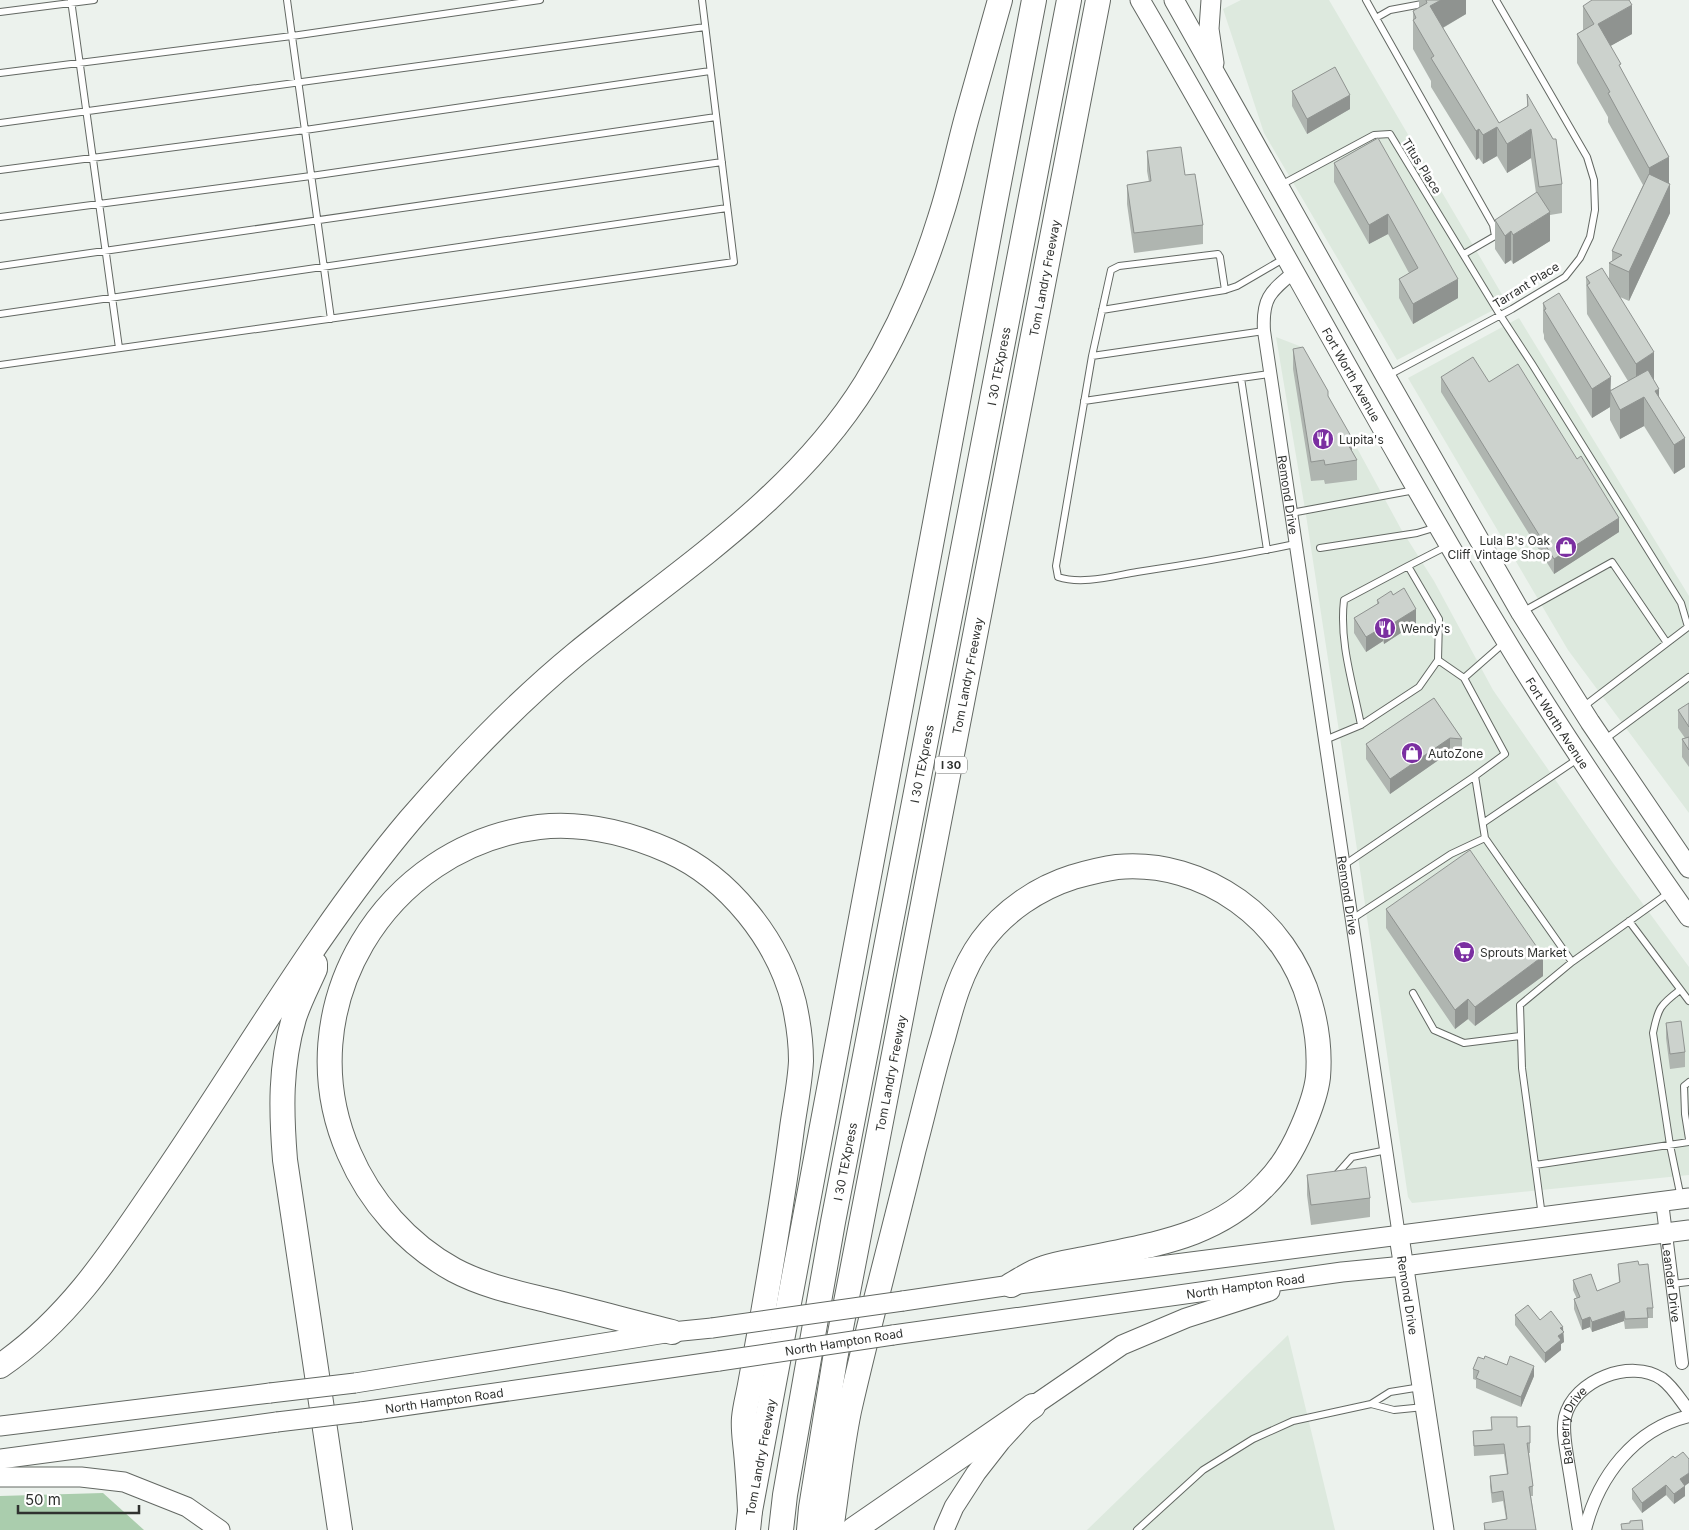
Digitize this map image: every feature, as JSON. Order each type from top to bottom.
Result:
[{"type":"highway","points":[[0,1366],[33,1341],[58,1318],[104,1264],[183,1148],[317,942],[408,823],[487,736],[573,656],[740,524],[790,477],[835,427],[864,387],[893,337],[916,285],[941,216],[1000,0]]},
{"type":"highway","name":"Tom Landry Freeway","points":[[749,1520],[984,258],[1034,0]]},
{"type":"highway","name":"I 30 TEXpress","points":[[781,1530],[833,1222],[1069,0]]},
{"type":"highway","name":"Tom Landry Freeway","points":[[810,1530],[811,1508],[835,1359],[1098,0]]},
{"type":"highway","points":[[672,1332],[503,1288],[456,1270],[427,1253],[400,1230],[377,1202],[359,1175],[344,1143],[335,1110],[330,1075],[331,1035],[340,994],[354,959],[373,926],[394,899],[421,875],[446,858],[476,843],[508,833],[541,827],[579,826],[614,831],[678,855],[707,873],[753,919],[771,946],[784,973],[793,1000],[799,1029],[801,1060],[782,1203],[744,1420],[749,1520]]},
{"type":"highway","points":[[831,1530],[848,1415],[934,1071],[955,996],[968,962],[984,938],[1028,897],[1056,883],[1088,873],[1117,867],[1145,867],[1201,880],[1229,894],[1255,913],[1276,934],[1295,964],[1306,990],[1315,1021],[1319,1047],[1318,1080],[1309,1112],[1297,1140],[1282,1166],[1263,1188],[1220,1221],[1179,1238],[1043,1268],[1011,1285]]},
{"type":"highway","points":[[317,942],[315,969],[294,1016],[286,1051],[282,1088],[282,1124],[285,1160],[340,1530]]},
{"type":"highway","points":[[853,1530],[1033,1406]]},
{"type":"main road","points":[[1144,6],[1168,0]]},
{"type":"main road","points":[[1174,0],[1318,258],[1525,618],[1581,708],[1689,868]]},
{"type":"main road","points":[[1211,0],[1209,29],[1218,79]]},
{"type":"main road","name":"Fort Worth Avenue","points":[[1144,6],[1361,392],[1506,641],[1580,757],[1689,917]]},
{"type":"main road","points":[[1233,164],[1258,150]]},
{"type":"main road","points":[[1290,265],[1318,258]]},
{"type":"main road","points":[[1361,392],[1386,377]]},
{"type":"main road","points":[[1506,641],[1525,618]]},
{"type":"main road","points":[[1580,757],[1603,741]]},
{"type":"main road","points":[[1671,892],[1689,879]]},
{"type":"main road","points":[[0,1426],[355,1383],[672,1332],[712,1328],[1011,1285],[1685,1199]]},
{"type":"main road","name":"North Hampton Road","points":[[0,1459],[361,1412],[1342,1272],[1689,1230]]},
{"type":"main road","name":"Remond Drive","points":[[1400,1236],[1444,1530]]},
{"type":"main road","points":[[944,1530],[954,1507],[976,1473],[1001,1441],[1033,1406],[1122,1345],[1186,1318],[1265,1293],[1342,1272]]},
{"type":"main road","points":[[0,1477],[81,1477],[124,1482],[188,1507],[220,1530]]},
{"type":"street","name":"Remond Drive","points":[[1290,265],[1269,294],[1263,315],[1264,331],[1400,1236]]},
{"type":"street","name":"Leander Drive","points":[[1662,1202],[1682,1363]]},
{"type":"street","name":"Barberry Drive","points":[[1579,1530],[1564,1435],[1565,1417],[1570,1405],[1582,1390],[1599,1378],[1614,1373],[1631,1371],[1648,1373],[1662,1380],[1689,1412]]},
{"type":"street","points":[[1584,1530],[1591,1508],[1601,1487],[1619,1461],[1646,1435],[1675,1419],[1689,1416]]},
{"type":"lane","points":[[0,12],[94,0]]},
{"type":"lane","points":[[287,0],[331,319]]},
{"type":"lane","points":[[0,73],[292,36],[540,0]]},
{"type":"lane","points":[[0,365],[734,262],[702,0]]},
{"type":"lane","points":[[1366,0],[1493,224],[1495,236],[1464,254]]},
{"type":"lane","points":[[1376,18],[1390,10],[1422,4],[1430,0]]},
{"type":"lane","name":"Tarrant Place","points":[[1386,377],[1500,315],[1564,277],[1580,258],[1590,237],[1595,210],[1594,180],[1587,157],[1496,0]]},
{"type":"lane","points":[[71,2],[119,348]]},
{"type":"lane","points":[[0,123],[705,27]]},
{"type":"lane","points":[[0,170],[305,130],[710,71]]},
{"type":"lane","points":[[0,217],[311,176],[716,117]]},
{"type":"lane","name":"Titus Place","points":[[1278,186],[1374,135],[1390,134],[1500,315],[1681,603],[1688,627],[1667,643]]},
{"type":"lane","points":[[0,266],[722,162]]},
{"type":"lane","points":[[0,314],[727,208]]},
{"type":"lane","points":[[1225,290],[1218,254],[1119,266],[1111,270],[1084,401],[1056,566],[1058,577],[1066,580],[1090,579],[1295,544]]},
{"type":"lane","points":[[1102,310],[1225,290],[1290,265]]},
{"type":"lane","points":[[1092,356],[1264,331]]},
{"type":"lane","points":[[1084,401],[1269,374]]},
{"type":"lane","points":[[1242,378],[1267,550]]},
{"type":"lane","points":[[1290,513],[1417,490]]},
{"type":"lane","points":[[1320,548],[1417,533],[1438,526]]},
{"type":"lane","points":[[1361,725],[1343,639],[1344,600],[1449,545]]},
{"type":"lane","points":[[1525,618],[1612,562],[1667,643],[1581,708]]},
{"type":"lane","points":[[1325,740],[1361,725],[1419,687],[1438,660],[1439,619],[1408,566]]},
{"type":"lane","points":[[1464,678],[1506,641]]},
{"type":"lane","points":[[1344,865],[1505,754],[1464,678],[1438,660]]},
{"type":"lane","points":[[1603,741],[1689,677]]},
{"type":"lane","points":[[1482,823],[1580,757]]},
{"type":"lane","points":[[1475,776],[1485,838],[1572,962]]},
{"type":"lane","points":[[1352,918],[1451,854],[1485,838]]},
{"type":"lane","points":[[1542,1217],[1522,1068],[1520,1005],[1572,962],[1671,892]]},
{"type":"lane","points":[[1629,921],[1689,1001]]},
{"type":"lane","points":[[1680,990],[1663,1003],[1656,1018],[1653,1033],[1670,1145],[1685,1199]]},
{"type":"lane","points":[[1413,993],[1434,1030],[1464,1043],[1520,1036]]},
{"type":"lane","points":[[1535,1165],[1689,1141],[1684,1086],[1689,1082]]},
{"type":"lane","points":[[1337,1174],[1352,1157],[1387,1150]]},
{"type":"lane","points":[[1672,1284],[1689,1282]]},
{"type":"lane","points":[[1137,1530],[1203,1470],[1253,1440],[1293,1421],[1371,1404],[1390,1392],[1422,1386]]},
{"type":"lane","points":[[1371,1404],[1394,1410],[1426,1407]]},
{"type":"shaded area","points":[[1241,0],[1329,0],[1507,303],[1397,360],[1264,133],[1223,9]]},
{"type":"shaded area","points":[[1519,318],[1689,596],[1689,813],[1568,650],[1408,378]]},
{"type":"shaded area","points":[[1276,337],[1302,347],[1401,529],[1434,581],[1493,690],[1613,863],[1689,967],[1689,1175],[1412,1203],[1408,1197],[1306,515]]},
{"type":"shaded area","points":[[1288,1335],[1335,1530],[1087,1530]]},
{"type":"green space","points":[[103,1493],[144,1530],[0,1530],[0,1496]]},
{"type":"building","points":[[1426,0],[1441,0],[1430,6],[1499,123],[1528,106],[1527,94],[1553,139],[1556,139],[1562,184],[1539,187],[1531,129],[1507,144],[1497,127],[1483,135],[1479,129],[1476,131],[1431,58],[1434,56],[1413,20],[1416,18],[1413,11],[1427,3]]},
{"type":"building","points":[[1592,0],[1629,0],[1632,5],[1598,24],[1669,157],[1649,168],[1608,93],[1610,92],[1577,34],[1594,24],[1583,6]]},
{"type":"building","points":[[1335,67],[1350,95],[1307,119],[1292,91]]},
{"type":"building","points":[[1378,138],[1458,279],[1413,304],[1399,279],[1418,268],[1388,214],[1369,225],[1334,163]]},
{"type":"building","points":[[1181,147],[1185,175],[1195,174],[1203,225],[1134,233],[1127,185],[1151,181],[1147,151]]},
{"type":"building","points":[[1649,174],[1670,184],[1629,272],[1609,263],[1622,255],[1612,251]]},
{"type":"building","points":[[1537,192],[1550,212],[1513,235],[1511,231],[1505,236],[1495,220]]},
{"type":"building","points":[[1602,268],[1654,352],[1636,364],[1587,285],[1590,283],[1586,277]]},
{"type":"building","points":[[1559,293],[1611,377],[1592,389],[1544,310],[1546,309],[1543,303]]},
{"type":"building","name":"Lupita's","points":[[1303,347],[1352,438],[1346,441],[1357,460],[1325,465],[1324,460],[1311,462],[1293,349]]},
{"type":"building","points":[[1473,357],[1489,382],[1518,364],[1577,459],[1581,456],[1619,518],[1554,559],[1441,377]]},
{"type":"building","points":[[1648,370],[1659,389],[1655,391],[1685,438],[1674,445],[1644,397],[1620,410],[1610,391]]},
{"type":"building","points":[[1404,588],[1416,609],[1384,629],[1383,627],[1366,637],[1354,618],[1379,603],[1377,600],[1391,591],[1393,595]]},
{"type":"building","name":"AutoZone","points":[[1434,698],[1462,739],[1450,738],[1390,779],[1366,744]]},
{"type":"building","points":[[1689,703],[1689,727],[1678,710]]},
{"type":"building","points":[[1689,737],[1689,750],[1682,739]]},
{"type":"building","name":"Sprouts Market","points":[[1470,850],[1543,956],[1475,1007],[1468,999],[1455,1010],[1386,909]]},
{"type":"building","points":[[1681,1021],[1685,1052],[1670,1054],[1666,1023]]},
{"type":"building","points":[[1366,1167],[1370,1198],[1311,1205],[1307,1175]]},
{"type":"building","points":[[1638,1261],[1639,1265],[1648,1264],[1653,1308],[1647,1308],[1648,1318],[1625,1319],[1624,1311],[1592,1322],[1590,1317],[1582,1320],[1574,1299],[1580,1297],[1573,1280],[1591,1274],[1597,1291],[1620,1282],[1618,1264]]},
{"type":"building","points":[[1528,1305],[1540,1320],[1551,1311],[1563,1327],[1560,1328],[1564,1332],[1558,1336],[1561,1340],[1545,1353],[1515,1315]]},
{"type":"building","points":[[1485,1356],[1507,1365],[1510,1356],[1534,1366],[1521,1397],[1476,1378],[1479,1371],[1473,1369],[1478,1357],[1484,1359]]},
{"type":"building","points":[[1491,1417],[1517,1417],[1517,1427],[1530,1426],[1530,1443],[1527,1443],[1533,1486],[1529,1487],[1536,1530],[1485,1530],[1484,1523],[1507,1519],[1503,1491],[1492,1493],[1490,1476],[1508,1474],[1504,1444],[1474,1446],[1473,1431],[1492,1430]]},
{"type":"building","points":[[1683,1452],[1689,1459],[1689,1473],[1680,1479],[1685,1486],[1674,1494],[1666,1485],[1642,1503],[1632,1489],[1673,1456],[1675,1458]]},
{"type":"building","points":[[1642,1520],[1643,1530],[1622,1530],[1621,1524]]},
{"type":"place","name":"Lupita's","points":[[1323,439]]},
{"type":"place","name":"Lula B's Oak Cliff Vintage Shop","points":[[1566,547]]},
{"type":"place","name":"Wendy's","points":[[1385,628]]},
{"type":"place","name":"AutoZone","points":[[1412,753]]},
{"type":"place","name":"Sprouts Market","points":[[1464,952]]}]
